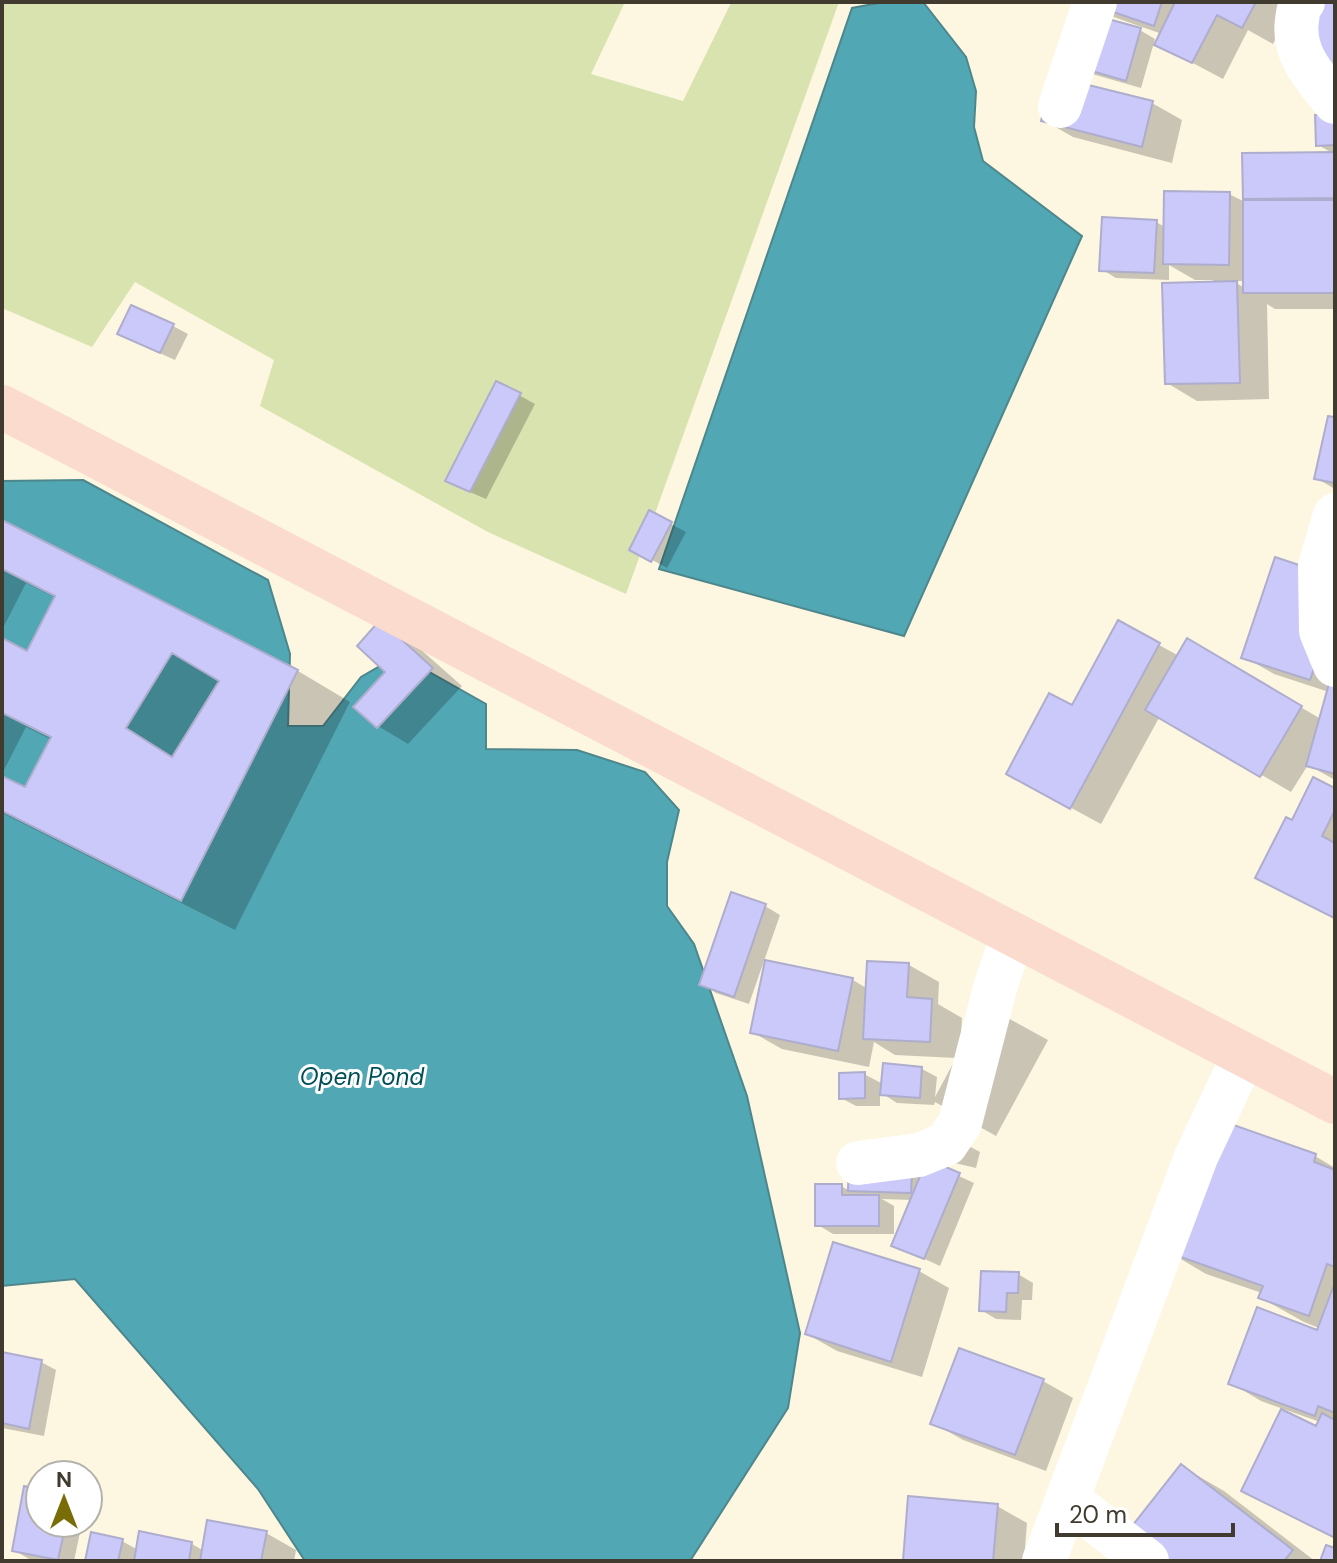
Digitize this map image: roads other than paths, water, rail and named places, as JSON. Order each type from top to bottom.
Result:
[{"type":"street","points":[[1060,106],[1095,2]]},
{"type":"street","points":[[1303,2],[1299,6],[1295,32],[1303,62],[1335,102]]},
{"type":"street","points":[[2,407],[1335,1102]]},
{"type":"street","points":[[1335,515],[1320,566],[1321,631],[1335,665]]},
{"type":"street","points":[[858,1163],[919,1155],[946,1144],[960,1123],[995,988],[1013,934]]},
{"type":"street","points":[[1044,1561],[1190,1170],[1244,1055]]},
{"type":"street","points":[[1067,1499],[1147,1561]]},
{"type":"water","points":[[884,2],[923,2],[966,57],[976,91],[974,127],[983,161],[1082,236],[904,636],[659,569],[852,8]]},
{"type":"water","name":"Open Pond","points":[[83,480],[268,580],[290,654],[288,726],[323,726],[361,677],[399,655],[486,704],[486,749],[577,750],[645,772],[679,810],[667,862],[667,906],[694,944],[747,1096],[800,1333],[788,1408],[690,1561],[305,1561],[258,1489],[75,1279],[2,1286],[2,481]]}]
